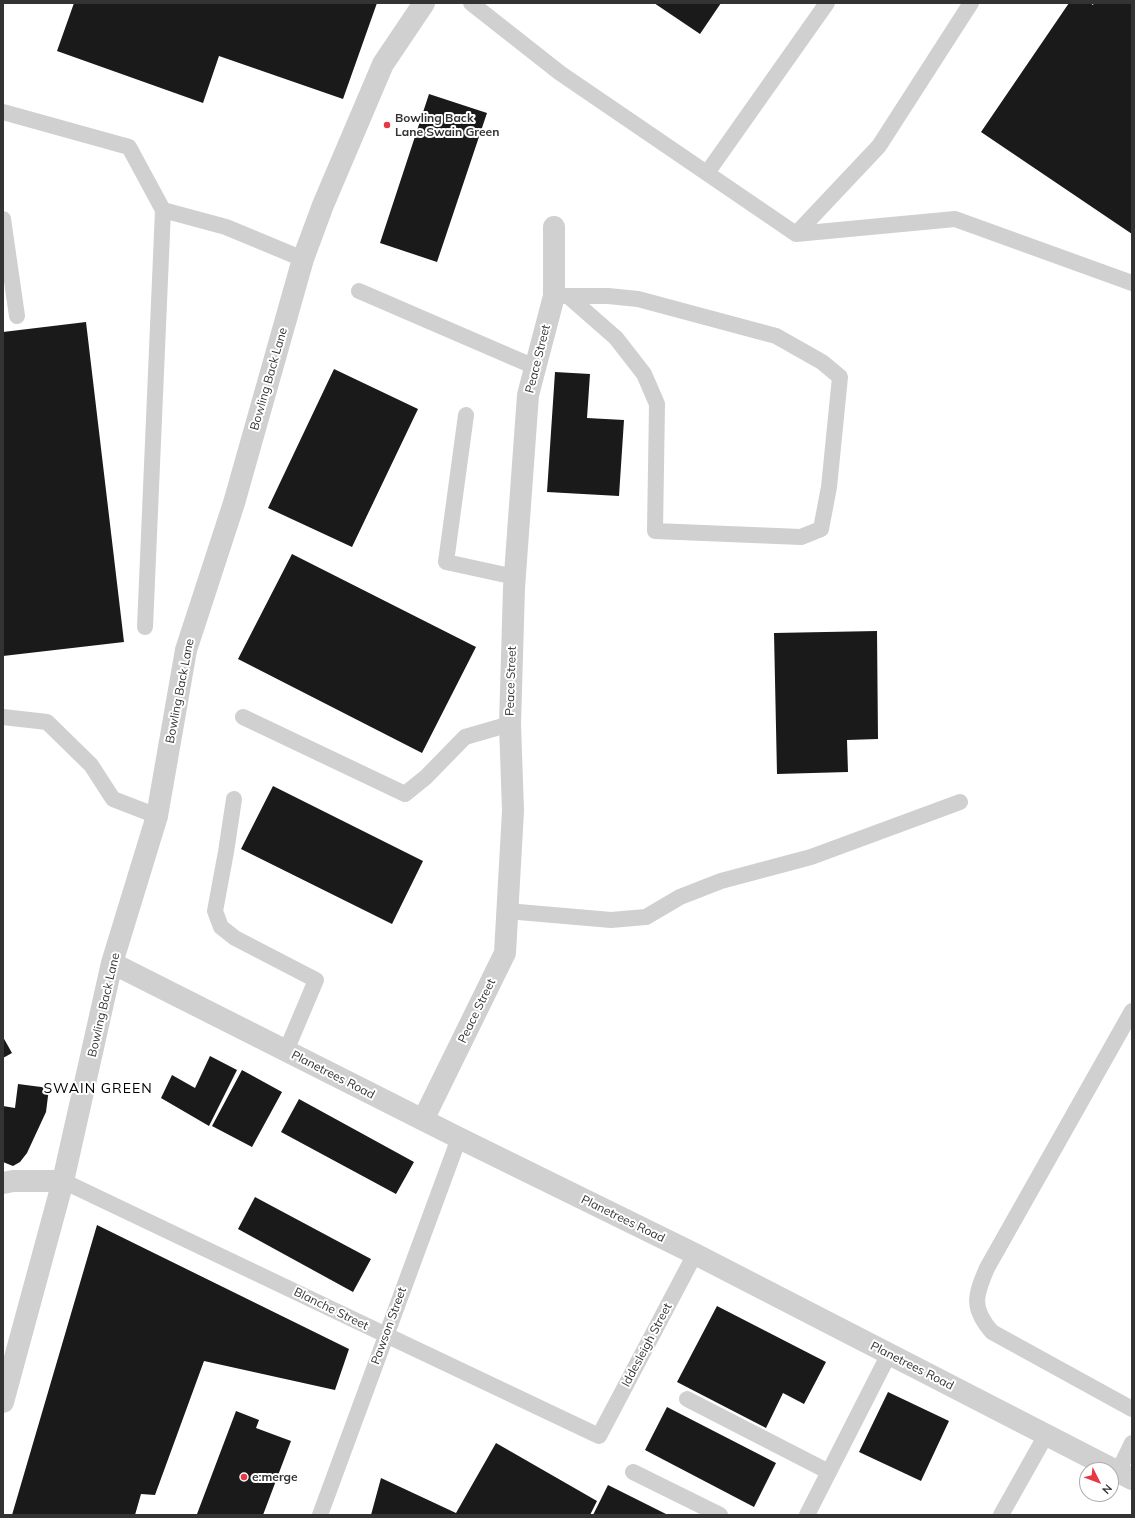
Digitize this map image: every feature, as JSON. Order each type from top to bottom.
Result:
[{"type":"street","name":"Bowling Back Lane","points":[[3,1402],[63,1181],[112,963],[157,816],[186,650],[234,503],[303,259],[323,205],[383,64],[424,3]]},
{"type":"street","name":"Peace Street","points":[[423,1120],[505,953],[513,811],[510,724],[515,577],[528,395],[535,367],[561,296],[554,227]]},
{"type":"street","name":"Planetrees Road","points":[[112,963],[459,1138],[695,1254],[1125,1476]]},
{"type":"street","points":[[3,1183],[13,1181],[63,1181]]},
{"type":"lane","points":[[471,3],[560,73],[796,234],[955,219],[1132,283]]},
{"type":"lane","points":[[707,173],[827,3]]},
{"type":"lane","points":[[796,234],[879,146],[971,3]]},
{"type":"lane","points":[[3,112],[129,147],[163,210],[145,627]]},
{"type":"lane","points":[[163,210],[226,227],[303,259]]},
{"type":"lane","points":[[3,219],[17,316]]},
{"type":"lane","points":[[359,291],[535,367]]},
{"type":"lane","points":[[561,296],[608,296],[638,299],[776,336],[822,362],[840,377],[829,487],[821,529],[801,537],[655,530],[657,404],[644,374],[616,338],[561,296]]},
{"type":"lane","points":[[466,415],[446,562],[515,577]]},
{"type":"lane","points":[[3,717],[47,722],[91,765],[113,799],[157,816]]},
{"type":"lane","points":[[243,717],[405,794],[426,777],[465,737],[510,724]]},
{"type":"lane","points":[[234,799],[215,911],[221,927],[235,938],[316,980],[286,1051]]},
{"type":"lane","points":[[507,911],[611,920],[646,917],[680,897],[721,881],[811,857],[960,802]]},
{"type":"lane","points":[[1132,1011],[987,1268],[976,1297],[978,1310],[984,1323],[992,1332],[1132,1409]]},
{"type":"lane","name":"Pawson Street","points":[[320,1515],[459,1138]]},
{"type":"lane","name":"Blanche Street","points":[[63,1181],[386,1336],[599,1436]]},
{"type":"lane","name":"Iddesleigh Street","points":[[599,1436],[695,1254]]},
{"type":"lane","points":[[807,1515],[889,1354]]},
{"type":"lane","points":[[687,1399],[829,1472]]},
{"type":"lane","points":[[1001,1515],[1046,1435]]},
{"type":"lane","points":[[1125,1476],[1132,1443]]},
{"type":"lane","points":[[633,1472],[720,1515]]},
{"type":"building","points":[[74,3],[377,3],[343,99],[219,56],[203,103],[57,51]]},
{"type":"building","points":[[654,3],[721,3],[700,34]]},
{"type":"building","points":[[1069,3],[1090,3],[1093,5],[1094,3],[1132,3],[1132,234],[981,132]]},
{"type":"building","points":[[429,94],[487,113],[437,262],[380,243]]},
{"type":"building","points":[[86,322],[124,642],[3,656],[3,332]]},
{"type":"building","points":[[334,369],[418,409],[352,547],[268,508]]},
{"type":"building","points":[[555,372],[590,374],[587,418],[624,420],[619,496],[547,492]]},
{"type":"building","points":[[292,554],[476,647],[422,753],[238,659]]},
{"type":"building","points":[[877,631],[878,739],[847,740],[848,772],[777,774],[774,633]]},
{"type":"building","points":[[273,786],[423,861],[392,924],[241,849]]},
{"type":"building","points":[[3,1037],[12,1053],[3,1058]]},
{"type":"building","points":[[210,1056],[237,1070],[209,1126],[161,1098],[172,1075],[195,1088]]},
{"type":"building","points":[[242,1070],[282,1092],[252,1147],[212,1126]]},
{"type":"building","points":[[18,1084],[49,1088],[46,1112],[27,1153],[20,1162],[13,1166],[3,1162],[3,1106],[15,1108]]},
{"type":"building","points":[[299,1099],[414,1162],[396,1194],[281,1132]]},
{"type":"building","points":[[255,1197],[371,1259],[353,1292],[238,1229]]},
{"type":"building","points":[[97,1225],[349,1349],[335,1390],[204,1361],[155,1495],[141,1494],[135,1515],[12,1515]]},
{"type":"building","points":[[717,1306],[826,1362],[804,1404],[783,1393],[766,1428],[677,1382]]},
{"type":"building","points":[[888,1392],[949,1421],[921,1481],[859,1452]]},
{"type":"building","points":[[667,1407],[776,1463],[754,1507],[645,1450]]},
{"type":"building","name":"e:merge","points":[[236,1411],[259,1420],[256,1428],[291,1441],[263,1515],[197,1514]]},
{"type":"building","points":[[496,1443],[597,1501],[590,1515],[371,1515],[381,1478],[456,1513]]},
{"type":"building","points":[[608,1485],[668,1515],[593,1515]]},
{"type":"place","name":"Bowling Back Lane Swain Green","points":[[387,125]]},
{"type":"place","name":"e:merge","points":[[244,1477]]},
{"type":"district","name":"SWAIN GREEN","points":[[98,1089]]}]
